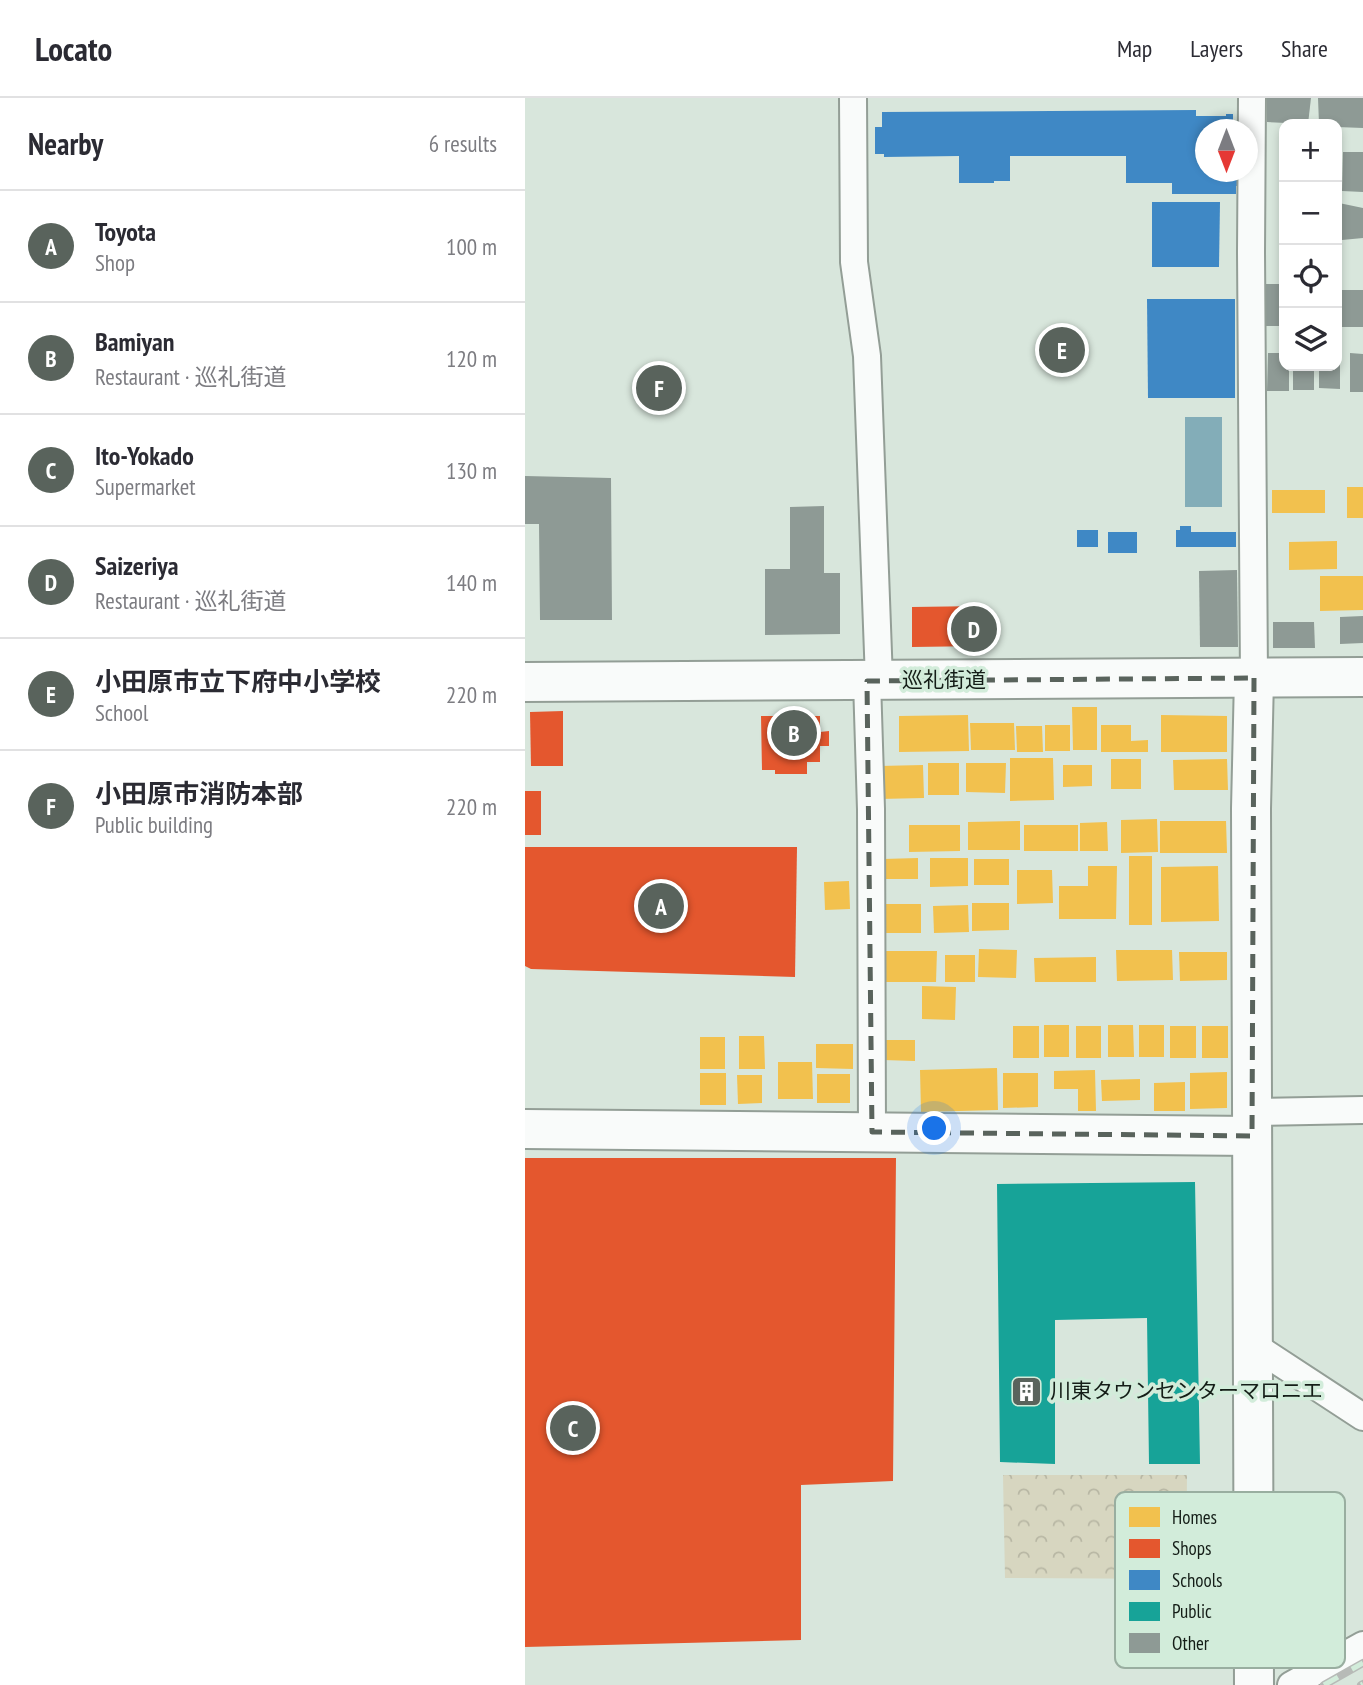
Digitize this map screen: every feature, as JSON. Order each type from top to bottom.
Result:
[{"type":"street","points":[[853,98],[854,262],[867,356],[873,680],[872,1132]]},
{"type":"street","points":[[1252,98],[1253,1492]]},
{"type":"street","name":"巡礼街道","points":[[525,682],[1363,677]]},
{"type":"street","points":[[525,1129],[872,1132],[1253,1124],[1363,1110]]},
{"type":"street","points":[[1253,1345],[1363,1417]]},
{"type":"street","points":[[1345,1655],[1363,1645]]},
{"type":"street","points":[[1291,1685],[1322,1668]]},
{"type":"highlighted area","points":[[1254,678],[1252,1136],[872,1132],[867,681]]},
{"type":"green space","points":[[1003,1475],[1187,1475],[1187,1492],[1115,1492],[1115,1579],[1005,1578]]},
{"type":"water","points":[[1185,417],[1222,417],[1222,507],[1185,507]]},
{"type":"building: Homes","points":[[1347,487],[1363,487],[1363,518],[1347,518]]},
{"type":"building: Homes","points":[[1272,490],[1325,490],[1325,513],[1272,513]]},
{"type":"building: Homes","points":[[1337,541],[1337,569],[1289,570],[1289,542]]},
{"type":"building: Homes","points":[[1320,576],[1363,576],[1363,610],[1320,611]]},
{"type":"building: Homes","points":[[1072,707],[1097,707],[1097,750],[1073,750]]},
{"type":"building: Homes","points":[[968,715],[969,751],[899,752],[899,716]]},
{"type":"building: Homes","points":[[1161,715],[1227,716],[1227,752],[1161,752]]},
{"type":"building: Homes","points":[[970,723],[1014,723],[1015,750],[971,750]]},
{"type":"building: Homes","points":[[1045,725],[1070,725],[1070,751],[1045,751]]},
{"type":"building: Homes","points":[[1101,725],[1131,725],[1131,741],[1148,740],[1148,752],[1101,752]]},
{"type":"building: Homes","points":[[1016,726],[1042,726],[1043,752],[1017,752]]},
{"type":"building: Homes","points":[[1010,758],[1053,758],[1054,800],[1010,801]]},
{"type":"building: Homes","points":[[1111,759],[1141,759],[1141,789],[1111,789]]},
{"type":"building: Homes","points":[[1227,759],[1228,790],[1174,790],[1173,760]]},
{"type":"building: Homes","points":[[928,763],[959,763],[959,795],[928,795]]},
{"type":"building: Homes","points":[[966,763],[1006,763],[1005,793],[966,792]]},
{"type":"building: Homes","points":[[923,765],[924,798],[879,799],[879,766]]},
{"type":"building: Homes","points":[[1063,765],[1092,765],[1092,786],[1063,787]]},
{"type":"building: Homes","points":[[1157,819],[1158,852],[1121,853],[1121,820]]},
{"type":"building: Homes","points":[[1020,821],[1020,850],[968,850],[968,822]]},
{"type":"building: Homes","points":[[1160,821],[1226,821],[1227,853],[1160,853]]},
{"type":"building: Homes","points":[[1107,822],[1108,851],[1080,851],[1080,823]]},
{"type":"building: Homes","points":[[909,825],[960,825],[960,851],[909,852]]},
{"type":"building: Homes","points":[[1024,825],[1078,825],[1078,851],[1024,851]]},
{"type":"building: Homes","points":[[1129,856],[1152,856],[1152,925],[1129,925]]},
{"type":"building: Homes","points":[[918,858],[918,879],[883,879],[883,859]]},
{"type":"building: Homes","points":[[930,858],[968,858],[968,886],[930,887]]},
{"type":"building: Homes","points":[[974,859],[1009,859],[1009,885],[974,885]]},
{"type":"building: Homes","points":[[1088,866],[1117,866],[1116,919],[1059,919],[1059,886],[1088,886]]},
{"type":"building: Homes","points":[[1218,866],[1219,921],[1161,922],[1161,867]]},
{"type":"building: Homes","points":[[1017,870],[1052,870],[1053,903],[1017,904]]},
{"type":"building: Homes","points":[[849,881],[850,909],[825,910],[824,882]]},
{"type":"building: Homes","points":[[972,903],[1009,903],[1009,930],[972,931]]},
{"type":"building: Homes","points":[[885,904],[921,904],[921,933],[885,933]]},
{"type":"building: Homes","points":[[968,905],[969,932],[934,933],[933,906]]},
{"type":"building: Homes","points":[[979,949],[1017,950],[1016,978],[978,977]]},
{"type":"building: Homes","points":[[1116,950],[1172,950],[1173,980],[1117,981]]},
{"type":"building: Homes","points":[[883,951],[937,951],[936,982],[883,982]]},
{"type":"building: Homes","points":[[1179,952],[1227,952],[1227,980],[1180,981]]},
{"type":"building: Homes","points":[[945,955],[975,955],[975,982],[945,982]]},
{"type":"building: Homes","points":[[1096,957],[1096,982],[1035,982],[1034,958]]},
{"type":"building: Homes","points":[[922,986],[956,987],[955,1020],[922,1019]]},
{"type":"building: Homes","points":[[1044,1025],[1069,1025],[1069,1057],[1044,1057]]},
{"type":"building: Homes","points":[[1108,1025],[1133,1025],[1134,1057],[1108,1057]]},
{"type":"building: Homes","points":[[1139,1025],[1164,1025],[1164,1057],[1139,1057]]},
{"type":"building: Homes","points":[[1013,1026],[1039,1026],[1039,1058],[1013,1058]]},
{"type":"building: Homes","points":[[1076,1026],[1101,1026],[1101,1058],[1076,1058]]},
{"type":"building: Homes","points":[[1170,1026],[1196,1026],[1196,1058],[1170,1058]]},
{"type":"building: Homes","points":[[1202,1026],[1228,1026],[1228,1058],[1202,1058]]},
{"type":"building: Homes","points":[[739,1036],[764,1036],[765,1069],[739,1069]]},
{"type":"building: Homes","points":[[700,1037],[725,1037],[725,1069],[700,1069]]},
{"type":"building: Homes","points":[[883,1040],[915,1040],[915,1061],[883,1060]]},
{"type":"building: Homes","points":[[816,1044],[853,1044],[853,1069],[816,1068]]},
{"type":"building: Homes","points":[[778,1062],[812,1062],[813,1099],[778,1099]]},
{"type":"building: Homes","points":[[997,1068],[998,1110],[921,1112],[920,1070]]},
{"type":"building: Homes","points":[[1095,1070],[1096,1111],[1078,1111],[1078,1089],[1054,1089],[1054,1071]]},
{"type":"building: Homes","points":[[1227,1072],[1227,1108],[1190,1109],[1190,1073]]},
{"type":"building: Homes","points":[[700,1073],[726,1073],[726,1105],[700,1105]]},
{"type":"building: Homes","points":[[1003,1073],[1038,1073],[1038,1107],[1003,1108]]},
{"type":"building: Homes","points":[[817,1074],[850,1074],[850,1103],[817,1103]]},
{"type":"building: Homes","points":[[737,1075],[762,1075],[762,1103],[738,1104]]},
{"type":"building: Homes","points":[[1140,1079],[1140,1100],[1102,1101],[1101,1080]]},
{"type":"building: Homes","points":[[1185,1082],[1185,1111],[1154,1111],[1154,1083]]},
{"type":"building: Shops","points":[[982,606],[983,646],[912,647],[912,607]]},
{"type":"building: Shops","points":[[563,711],[563,766],[531,766],[530,712]]},
{"type":"building: Shops","points":[[761,716],[820,716],[820,732],[829,731],[829,746],[820,746],[820,762],[807,762],[807,774],[775,774],[775,770],[762,770]]},
{"type":"building: Shops","points":[[525,791],[541,791],[541,835],[525,835]]},
{"type":"building: Shops","points":[[525,847],[797,847],[795,977],[531,969],[525,966]]},
{"type":"building: Shops","points":[[525,1158],[896,1158],[893,1481],[801,1485],[801,1640],[525,1647]]},
{"type":"building: Schools","points":[[1196,110],[1196,116],[1233,114],[1233,119],[1195,119],[1195,182],[1240,182],[1240,186],[1236,186],[1236,194],[1172,194],[1172,183],[1126,183],[1126,156],[1010,156],[1010,181],[959,183],[959,156],[884,157],[884,154],[875,154],[875,127],[882,127],[882,112]]},
{"type":"building: Schools","points":[[1152,202],[1220,202],[1219,267],[1152,267]]},
{"type":"building: Schools","points":[[1147,299],[1235,299],[1235,398],[1148,398]]},
{"type":"building: Schools","points":[[1180,526],[1191,526],[1191,532],[1236,532],[1236,547],[1176,547],[1176,530],[1180,530]]},
{"type":"building: Schools","points":[[1077,530],[1098,530],[1098,547],[1077,547]]},
{"type":"building: Schools","points":[[1108,532],[1137,532],[1137,553],[1108,553]]},
{"type":"building: Public","name":"川東タウンセンターマロニエ","points":[[1195,1182],[1200,1464],[1149,1464],[1147,1318],[1055,1320],[1055,1464],[1000,1462],[997,1184]]},
{"type":"building: Other","points":[[1267,98],[1311,98],[1309,119],[1279,119],[1279,123],[1267,122]]},
{"type":"building: Other","points":[[1318,98],[1363,98],[1363,128],[1342,127],[1342,119],[1319,119]]},
{"type":"building: Other","points":[[1343,152],[1363,152],[1363,192],[1342,191]]},
{"type":"building: Other","points":[[1342,204],[1363,208],[1363,238],[1342,240]]},
{"type":"building: Other","points":[[1260,284],[1279,284],[1279,326],[1259,326]]},
{"type":"building: Other","points":[[1342,290],[1363,290],[1363,327],[1342,327]]},
{"type":"building: Other","points":[[1268,353],[1279,353],[1279,371],[1289,371],[1289,391],[1267,391]]},
{"type":"building: Other","points":[[1350,353],[1363,354],[1363,392],[1350,392]]},
{"type":"building: Other","points":[[1293,371],[1314,371],[1314,390],[1293,390]]},
{"type":"building: Other","points":[[1319,371],[1340,371],[1340,389],[1319,388]]},
{"type":"building: Other","points":[[525,476],[611,478],[612,620],[540,620],[539,524],[525,524]]},
{"type":"building: Other","points":[[824,506],[824,573],[840,573],[840,634],[765,635],[765,569],[790,569],[790,507]]},
{"type":"building: Other","points":[[1237,570],[1238,647],[1200,647],[1199,571]]},
{"type":"building: Other","points":[[1363,616],[1363,643],[1340,644],[1340,617]]},
{"type":"building: Other","points":[[1273,622],[1314,622],[1315,648],[1273,648]]},
{"type":"railway","points":[[1324,1685],[1363,1663]]},
{"type":"place","name":"小田原市立下府中小学校","points":[[1062,350]]},
{"type":"place","name":"小田原市消防本部","points":[[659,388]]},
{"type":"place","name":"Saizeriya","points":[[974,629]]},
{"type":"place","name":"Bamiyan","points":[[794,733]]},
{"type":"place","name":"Toyota","points":[[661,906]]},
{"type":"place","name":"川東タウンセンターマロニエ","points":[[1027,1391]]},
{"type":"place","name":"Ito-Yokado","points":[[573,1428]]}]
